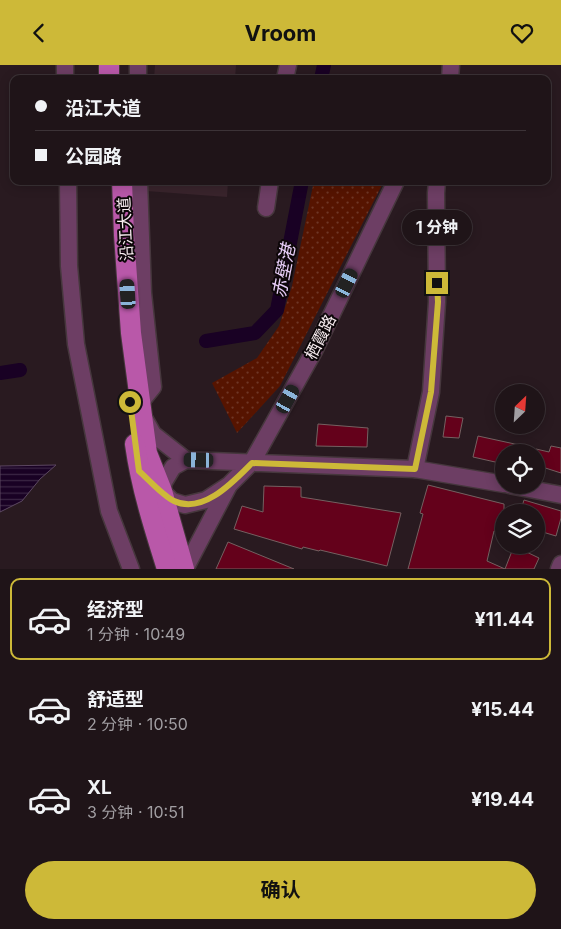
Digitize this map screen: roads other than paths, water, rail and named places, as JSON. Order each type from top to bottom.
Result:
[{"type":"main road","name":"沿江大道","points":[[110,185],[116,290],[139,471],[153,526],[167,569]]},
{"type":"main road","name":"沿江大道","points":[[122,185],[131,333],[148,453],[162,491],[184,569]]},
{"type":"street","points":[[68,185],[68,266],[76,344],[109,511],[131,569]]},
{"type":"street","points":[[138,185],[143,293],[153,387],[141,408],[153,434],[186,459],[415,469],[495,482]]},
{"type":"street","points":[[266,208],[269,185]]},
{"type":"street","name":"栖霞路","points":[[229,485],[252,463],[314,351],[394,185]]},
{"type":"street","points":[[415,469],[432,383],[438,302],[437,185]]},
{"type":"street","points":[[162,491],[164,482],[173,467],[186,459]]},
{"type":"street","points":[[139,471],[172,501],[185,505],[206,500],[229,485]]},
{"type":"street","points":[[184,569],[229,485]]},
{"type":"street","points":[[545,492],[561,495]]},
{"type":"street","points":[[559,569],[561,564]]},
{"type":"waterway","name":"赤壁港","points":[[322,75],[324,65]]},
{"type":"waterway","name":"赤壁港","points":[[206,341],[255,333],[277,310],[301,185]]},
{"type":"waterway","points":[[0,373],[20,370]]}]
